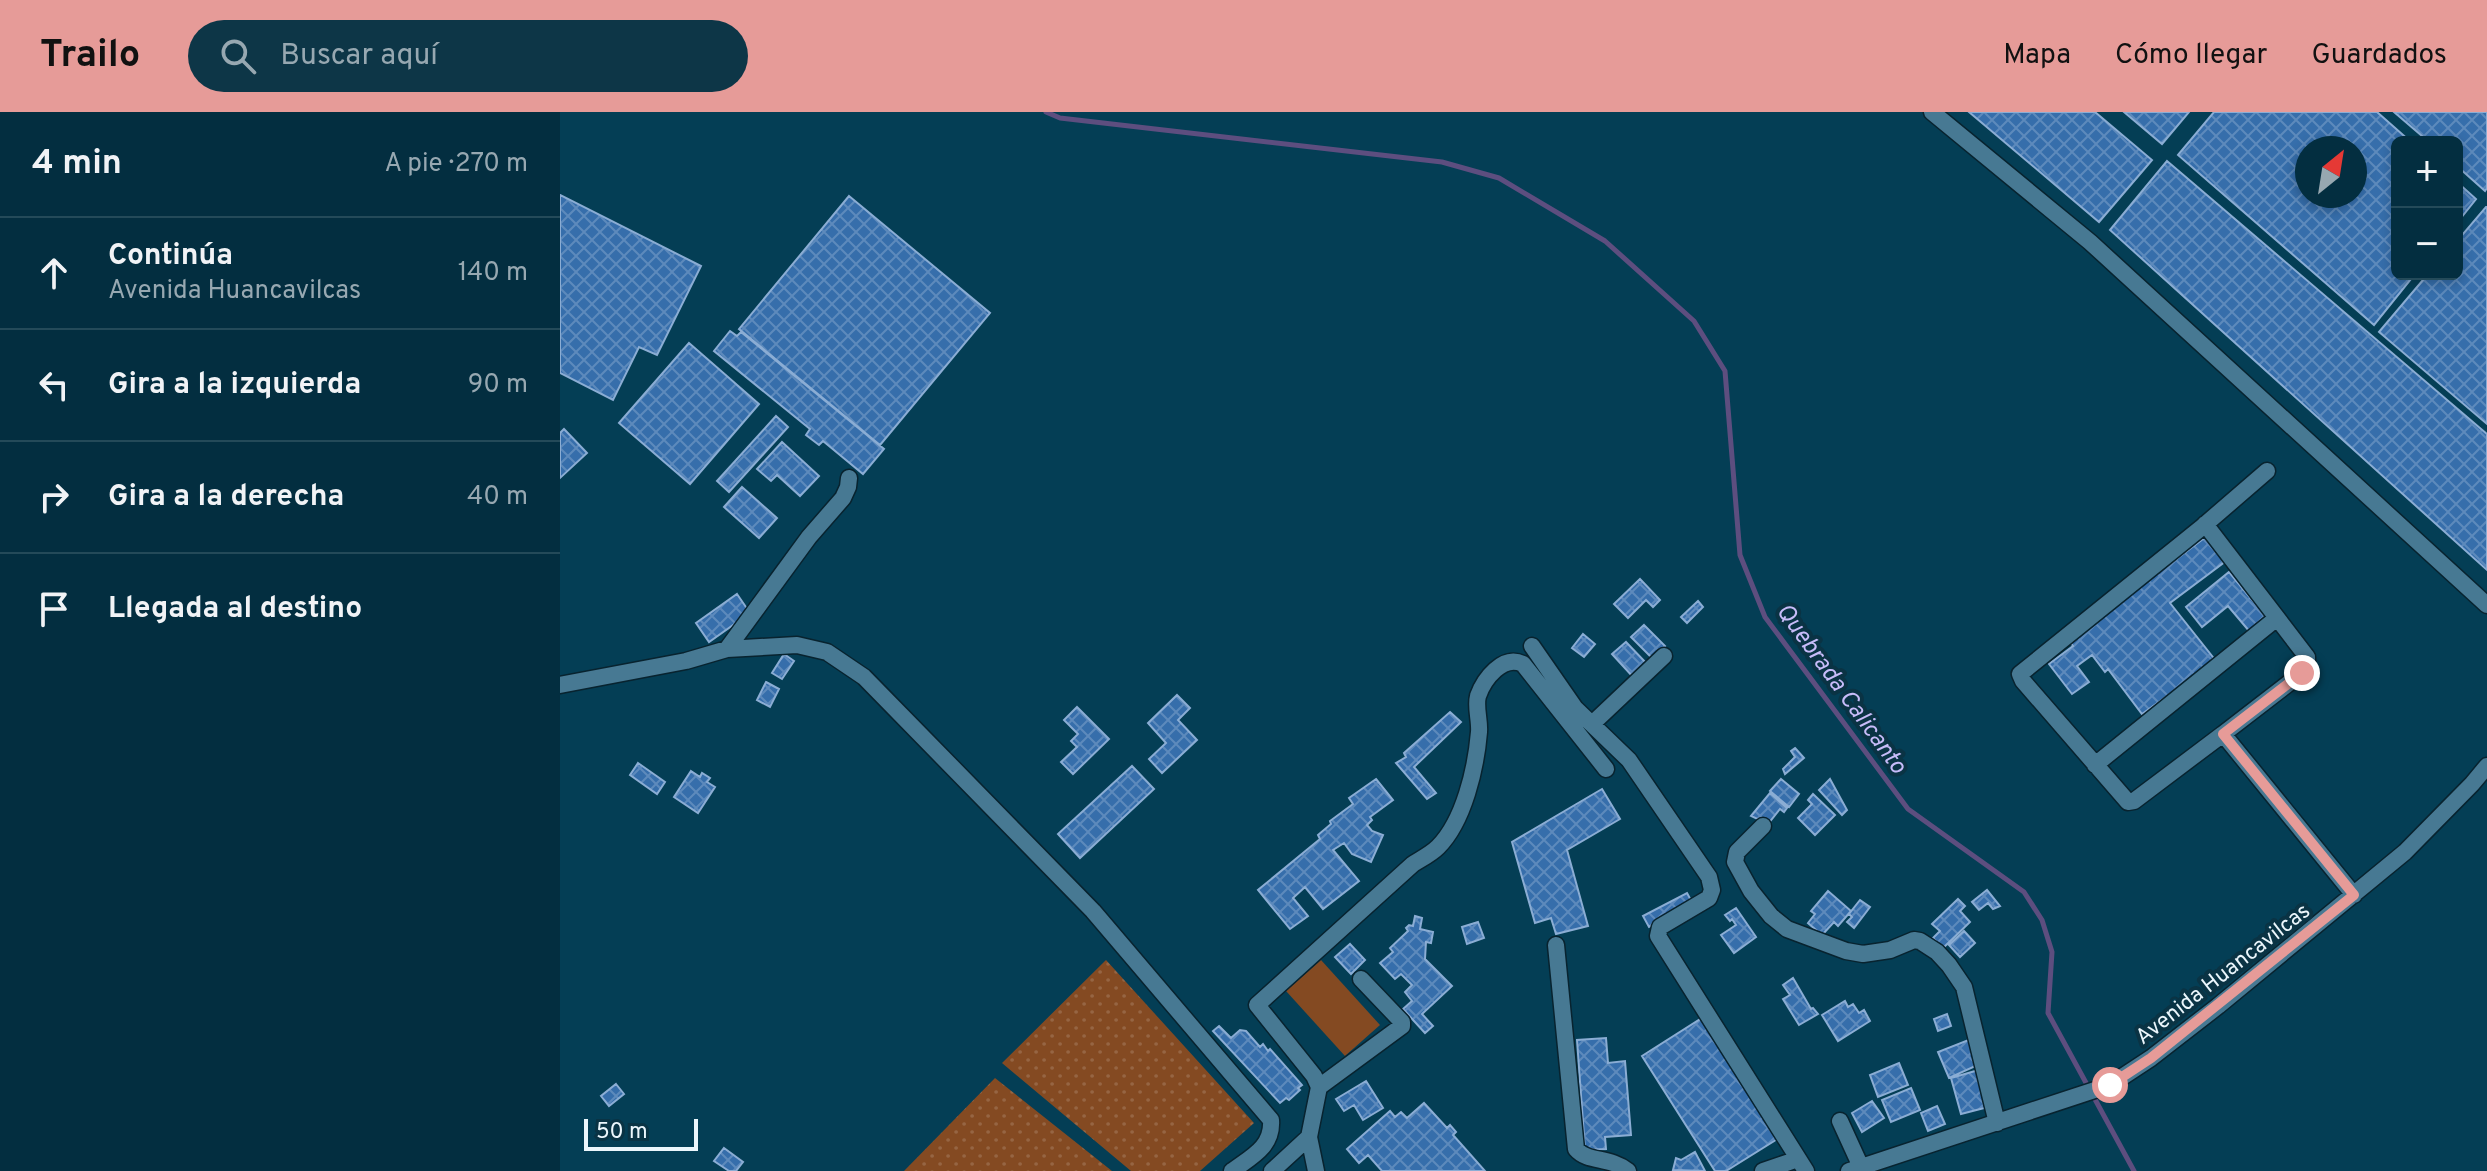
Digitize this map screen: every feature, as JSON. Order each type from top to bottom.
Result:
[{"type":"street","points":[[1932,112],[2090,242],[2487,605]]},
{"type":"street","points":[[2205,524],[2307,657],[2307,667],[2132,803],[2128,802],[2020,674],[2267,471]]},
{"type":"street","points":[[727,649],[809,537],[843,498],[849,478]]},
{"type":"street","points":[[2095,765],[2277,618]]},
{"type":"street","points":[[560,685],[686,661],[727,649],[797,645],[827,652],[844,662],[864,677],[1093,911],[1271,1120],[1272,1131],[1267,1143],[1232,1171]]},
{"type":"street","points":[[1532,646],[1575,708],[1629,760],[1712,883],[1709,898],[1660,927],[1658,936],[1802,1165],[1763,1171]]},
{"type":"street","points":[[1592,724],[1664,656]]},
{"type":"street","points":[[1316,1171],[1309,1137],[1319,1087],[1314,1076],[1257,1005],[1413,864],[1436,849],[1448,835],[1457,818],[1476,761],[1477,701],[1489,676],[1506,663],[1516,661],[1523,664],[1606,769]]},
{"type":"street","points":[[2223,734],[2354,895]]},
{"type":"street","name":"Avenida Huancavilcas","points":[[1855,1169],[2110,1085],[2151,1058],[2405,852],[2487,766]]},
{"type":"street","points":[[1763,826],[1737,852],[1735,862],[1751,891],[1771,916],[1787,929],[1846,951],[1863,954],[1890,950],[1909,940],[1920,941],[1949,965],[1964,987],[1997,1123]]},
{"type":"street","points":[[1556,945],[1576,1149],[1598,1165],[1615,1162],[1628,1171]]},
{"type":"street","points":[[1319,1087],[1402,1026],[1402,1022],[1361,979]]},
{"type":"street","points":[[1840,1121],[1855,1169]]},
{"type":"street","points":[[1272,1171],[1309,1137]]},
{"type":"shaded area","points":[[1106,960],[1254,1123],[1200,1171],[1131,1171],[1002,1063]]},
{"type":"shaded area","points":[[1321,960],[1380,1025],[1345,1056],[1286,991]]},
{"type":"shaded area","points":[[995,1078],[1112,1171],[904,1171]]},
{"type":"building","points":[[1969,112],[2095,112],[2152,160],[2099,222]]},
{"type":"building","points":[[2124,112],[2189,112],[2162,144]]},
{"type":"building","points":[[2214,112],[2377,112],[2404,136],[2391,136],[2391,280],[2410,280],[2374,325],[2178,155]]},
{"type":"building","points":[[2394,112],[2487,112],[2485,191],[2463,171],[2463,136],[2422,136]]},
{"type":"building","points":[[2167,161],[2487,434],[2487,570],[2110,230]]},
{"type":"building","points":[[2463,187],[2476,199],[2463,215]]},
{"type":"building","points":[[560,195],[701,266],[657,355],[639,347],[613,400],[560,373]]},
{"type":"building","points":[[849,196],[990,313],[880,445],[739,329]]},
{"type":"building","points":[[2487,207],[2487,424],[2379,332],[2423,280],[2463,280],[2463,234]]},
{"type":"building","points":[[730,331],[737,336],[741,332],[884,449],[863,474],[823,441],[819,445],[806,435],[810,429],[714,351]]},
{"type":"building","points":[[689,343],[759,404],[690,484],[619,423]]},
{"type":"building","points":[[776,416],[788,427],[729,492],[717,481]]},
{"type":"building","points":[[564,429],[587,453],[560,478],[560,433]]},
{"type":"building","points":[[782,442],[819,476],[800,496],[777,475],[771,481],[757,469]]},
{"type":"building","points":[[742,487],[777,518],[759,538],[724,507]]},
{"type":"building","points":[[2207,536],[2226,561],[2170,603],[2216,661],[2142,714],[2108,669],[2105,672],[2092,655],[2077,666],[2089,682],[2072,694],[2049,664],[2073,646],[2069,640]]},
{"type":"building","points":[[2229,572],[2267,618],[2250,632],[2228,606],[2202,627],[2186,607]]},
{"type":"building","points":[[1640,579],[1660,600],[1653,607],[1646,600],[1628,618],[1614,604]]},
{"type":"building","points":[[737,594],[750,613],[709,642],[696,623]]},
{"type":"building","points":[[1698,601],[1703,607],[1687,623],[1681,617]]},
{"type":"building","points":[[1644,625],[1665,646],[1653,659],[1631,637]]},
{"type":"building","points":[[1583,634],[1595,644],[1584,657],[1572,648]]},
{"type":"building","points":[[1626,642],[1648,665],[1634,678],[1612,654]]},
{"type":"building","points":[[784,654],[794,661],[782,679],[772,673]]},
{"type":"building","points":[[766,682],[779,689],[770,707],[757,700]]},
{"type":"building","points":[[1177,695],[1190,708],[1178,720],[1197,740],[1162,773],[1149,759],[1166,743],[1148,723]]},
{"type":"building","points":[[1077,707],[1109,739],[1073,774],[1061,762],[1077,747],[1071,741],[1078,734],[1064,720]]},
{"type":"building","points":[[1450,712],[1461,722],[1414,767],[1436,793],[1427,799],[1396,763],[1406,757],[1404,753]]},
{"type":"building","points":[[1795,748],[1804,758],[1785,774],[1783,769],[1795,757],[1791,751]]},
{"type":"building","points":[[638,763],[665,782],[657,794],[630,775]]},
{"type":"building","points":[[1132,766],[1154,789],[1080,858],[1058,834]]},
{"type":"building","points":[[691,771],[700,777],[702,773],[710,778],[707,782],[715,787],[698,813],[674,797]]},
{"type":"building","points":[[1376,779],[1393,800],[1370,817],[1372,820],[1367,825],[1372,831],[1383,835],[1371,862],[1352,854],[1344,843],[1333,850],[1359,881],[1323,909],[1305,887],[1293,898],[1308,916],[1290,929],[1258,890],[1320,839],[1318,835],[1331,824],[1330,821],[1353,804],[1349,798]]},
{"type":"building","points":[[1781,779],[1799,794],[1789,807],[1770,791]]},
{"type":"building","points":[[1830,779],[1847,810],[1842,815],[1819,790]]},
{"type":"building","points":[[1602,789],[1620,819],[1567,850],[1588,926],[1556,934],[1551,918],[1535,923],[1512,842]]},
{"type":"building","points":[[1770,793],[1787,808],[1784,812],[1780,809],[1768,824],[1751,816]]},
{"type":"building","points":[[1813,794],[1835,815],[1815,835],[1798,818],[1812,804],[1808,800]]},
{"type":"building","points":[[1987,890],[2000,906],[1993,909],[1988,903],[1979,910],[1972,902]]},
{"type":"building","points":[[1828,891],[1851,911],[1838,926],[1834,922],[1822,935],[1808,923],[1815,914],[1811,911]]},
{"type":"building","points":[[1687,893],[1693,904],[1649,927],[1643,916]]},
{"type":"building","points":[[1958,899],[1965,906],[1960,911],[1970,922],[1943,948],[1933,938],[1940,931],[1932,924]]},
{"type":"building","points":[[1860,900],[1870,907],[1854,928],[1847,922]]},
{"type":"building","points":[[1736,908],[1756,937],[1734,953],[1721,935],[1736,925],[1725,915]]},
{"type":"building","points":[[1415,916],[1422,918],[1420,929],[1433,932],[1431,943],[1426,942],[1425,959],[1452,986],[1422,1014],[1433,1026],[1425,1033],[1403,1009],[1412,1001],[1405,992],[1412,985],[1401,974],[1395,979],[1380,963],[1393,952],[1390,948],[1408,931],[1406,928],[1413,926]]},
{"type":"building","points":[[1478,922],[1484,938],[1467,944],[1462,927]]},
{"type":"building","points":[[1964,931],[1975,943],[1960,957],[1949,945]]},
{"type":"building","points":[[1350,944],[1365,960],[1351,974],[1335,957]]},
{"type":"building","points":[[1793,978],[1811,1009],[1818,1014],[1799,1025],[1783,999],[1790,995],[1783,985]]},
{"type":"building","points":[[1845,1001],[1848,1007],[1853,1004],[1859,1013],[1864,1010],[1870,1021],[1838,1041],[1822,1015]]},
{"type":"building","points":[[1947,1014],[1951,1026],[1938,1031],[1934,1019]]},
{"type":"building","points":[[1702,1018],[1779,1138],[1726,1171],[1715,1171],[1642,1056]]},
{"type":"building","points":[[1219,1026],[1231,1038],[1240,1030],[1246,1031],[1260,1047],[1263,1044],[1268,1051],[1270,1049],[1302,1085],[1298,1088],[1300,1090],[1280,1103],[1213,1031]]},
{"type":"building","points":[[1606,1038],[1608,1063],[1625,1061],[1631,1135],[1605,1137],[1606,1149],[1585,1150],[1577,1040]]},
{"type":"building","points":[[1971,1039],[1980,1064],[1949,1078],[1938,1052]]},
{"type":"building","points":[[1899,1063],[1908,1085],[1878,1097],[1870,1075]]},
{"type":"building","points":[[1982,1069],[1992,1106],[1961,1114],[1951,1078]]},
{"type":"building","points":[[1366,1081],[1383,1108],[1363,1120],[1354,1105],[1344,1111],[1336,1099]]},
{"type":"building","points":[[616,1084],[624,1094],[609,1106],[601,1096]]},
{"type":"building","points":[[1911,1088],[1920,1110],[1891,1122],[1882,1100]]},
{"type":"building","points":[[1872,1101],[1884,1118],[1862,1132],[1852,1113]]},
{"type":"building","points":[[1424,1103],[1447,1128],[1450,1125],[1456,1132],[1453,1135],[1485,1171],[1382,1171],[1368,1155],[1359,1163],[1347,1149],[1390,1111],[1395,1117],[1401,1112],[1407,1118]]},
{"type":"building","points":[[1937,1106],[1945,1124],[1928,1131],[1921,1113]]},
{"type":"building","points":[[724,1148],[743,1162],[736,1171],[729,1171],[714,1161]]},
{"type":"building","points":[[1695,1152],[1705,1171],[1673,1170],[1676,1158],[1681,1160]]},
{"type":"waterway","name":"Quebrada Calicanto","points":[[1046,112],[1060,118],[1442,162],[1499,178],[1605,241],[1694,321],[1725,371],[1740,555],[1765,617],[1908,809],[2024,892],[2042,920],[2052,952],[2048,1013],[2134,1171]]},
{"type":"route","points":[[2110,1085],[2151,1058],[2218,1006],[2354,895],[2223,734],[2302,673]]}]
